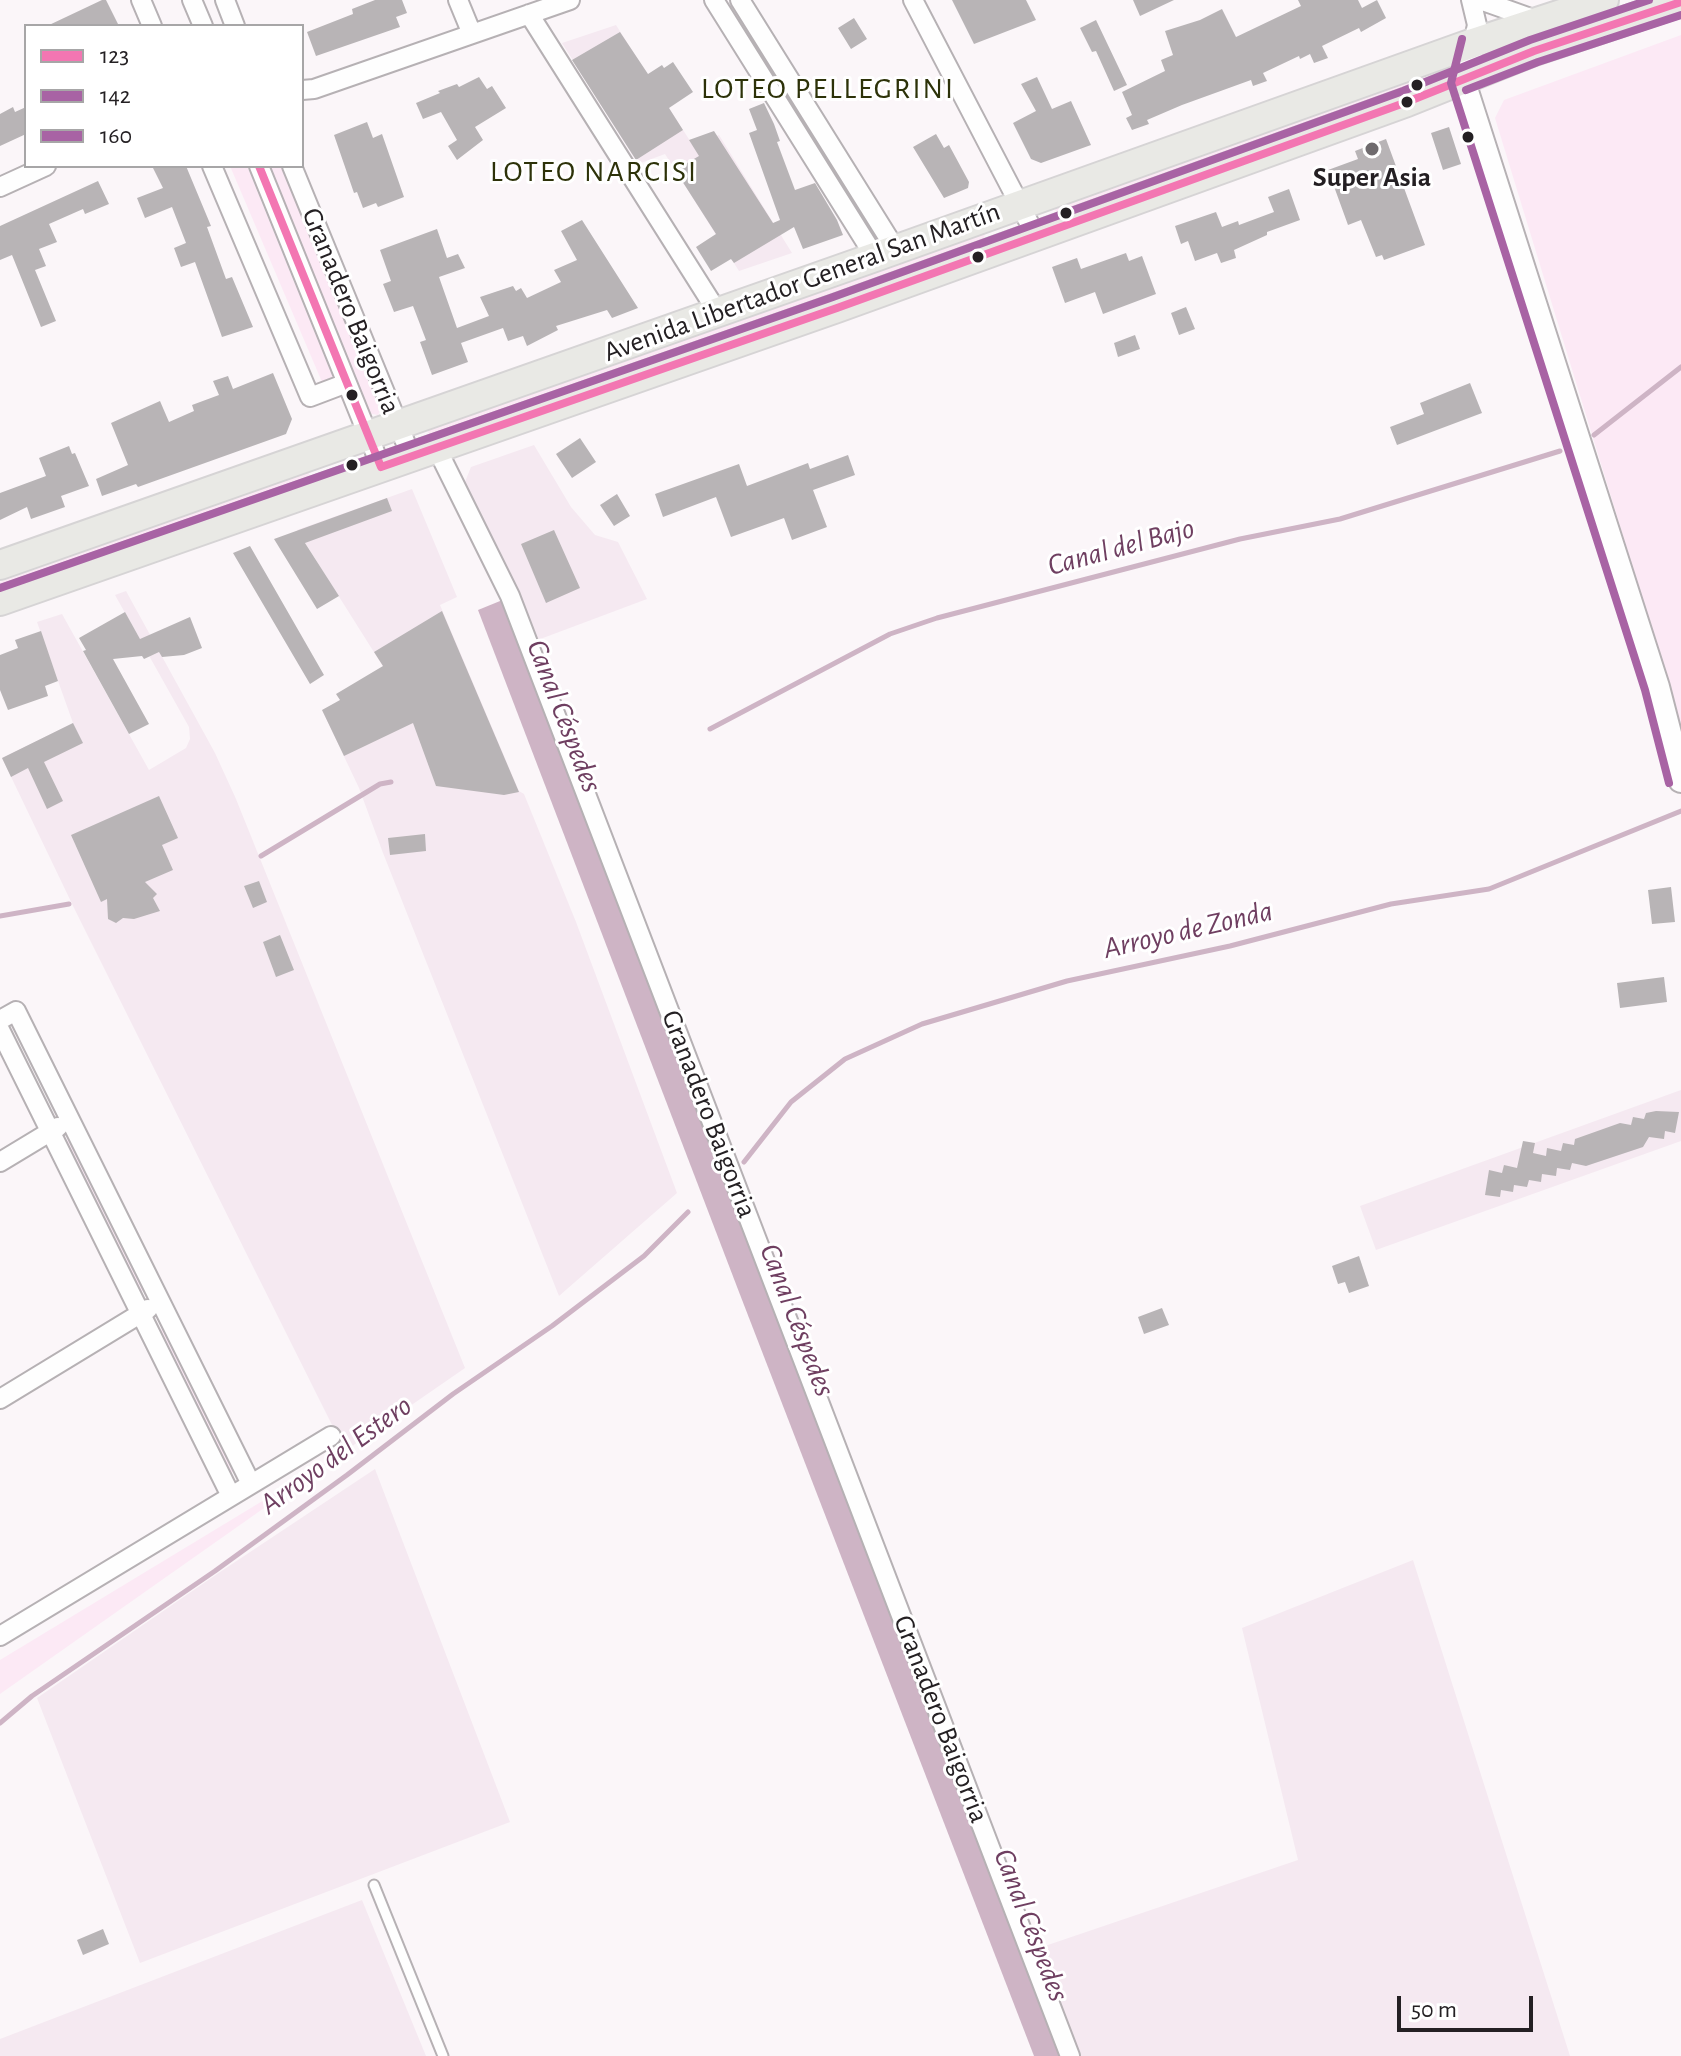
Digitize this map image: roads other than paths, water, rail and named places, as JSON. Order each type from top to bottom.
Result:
[{"type":"main road","name":"Avenida Libertador General San Martín","points":[[0,565],[886,254],[1473,43],[1604,0]]},
{"type":"main road","name":"Avenida Libertador General San Martín","points":[[0,601],[1036,236],[1407,102],[1534,51],[1681,2]]},
{"type":"main road","points":[[1473,43],[1462,79],[1657,687],[1681,780]]},
{"type":"street","points":[[141,0],[151,24]]},
{"type":"street","points":[[192,0],[202,24]]},
{"type":"street","points":[[225,0],[234,24]]},
{"type":"street","points":[[458,0],[472,34]]},
{"type":"street","points":[[304,90],[472,34],[538,8],[570,0]]},
{"type":"street","points":[[714,0],[886,254]]},
{"type":"street","points":[[740,0],[886,254]]},
{"type":"street","points":[[913,0],[1036,236]]},
{"type":"street","points":[[1471,0],[1477,25],[1473,43]]},
{"type":"street","points":[[1480,0],[1539,21]]},
{"type":"street","points":[[538,8],[718,313]]},
{"type":"street","points":[[0,187],[42,168]]},
{"type":"street","name":"Granadero Baigorria","points":[[213,168],[310,397],[347,383]]},
{"type":"street","name":"Granadero Baigorria","points":[[260,168],[381,467]]},
{"type":"street","name":"Granadero Baigorria","points":[[293,168],[398,425],[423,452],[510,596],[1070,2056]]},
{"type":"street","points":[[0,1020],[16,1011],[251,1484]]},
{"type":"street","points":[[0,1030],[231,1496]]},
{"type":"street","points":[[0,1162],[70,1120]]},
{"type":"street","points":[[0,1399],[160,1302]]},
{"type":"street","points":[[0,1636],[331,1436]]},
{"type":"lane","points":[[374,1885],[443,2056]]},
{"type":"waterway","name":"Canal del Bajo","points":[[1594,435],[1681,367]]},
{"type":"waterway","name":"Canal del Bajo","points":[[710,729],[890,634],[937,618],[1240,539],[1340,519],[1560,451]]},
{"type":"waterway","name":"Canal del Bajo","points":[[261,856],[380,784],[391,782]]},
{"type":"waterway","name":"Arroyo de Zonda","points":[[744,1162],[791,1102],[845,1059],[922,1024],[1067,981],[1230,946],[1391,904],[1489,889],[1681,811]]},
{"type":"waterway","name":"Canal del Bajo","points":[[0,916],[69,904]]},
{"type":"waterway","name":"Arroyo del Estero","points":[[0,1723],[32,1696],[215,1571],[453,1394],[552,1326],[644,1256],[688,1212]]},
{"type":"place","name":"Super Asia","points":[[1372,149]]},
{"type":"district","name":"LOTEO PELLEGRINI","points":[[828,89]]},
{"type":"district","name":"LOTEO NARCISI","points":[[594,172]]},
{"type":"water label","name":"Canal Céspedes","points":[[564,716]]},
{"type":"water label","name":"Canal Céspedes","points":[[797,1320]]},
{"type":"water label","name":"Canal Céspedes","points":[[1031,1925]]}]
